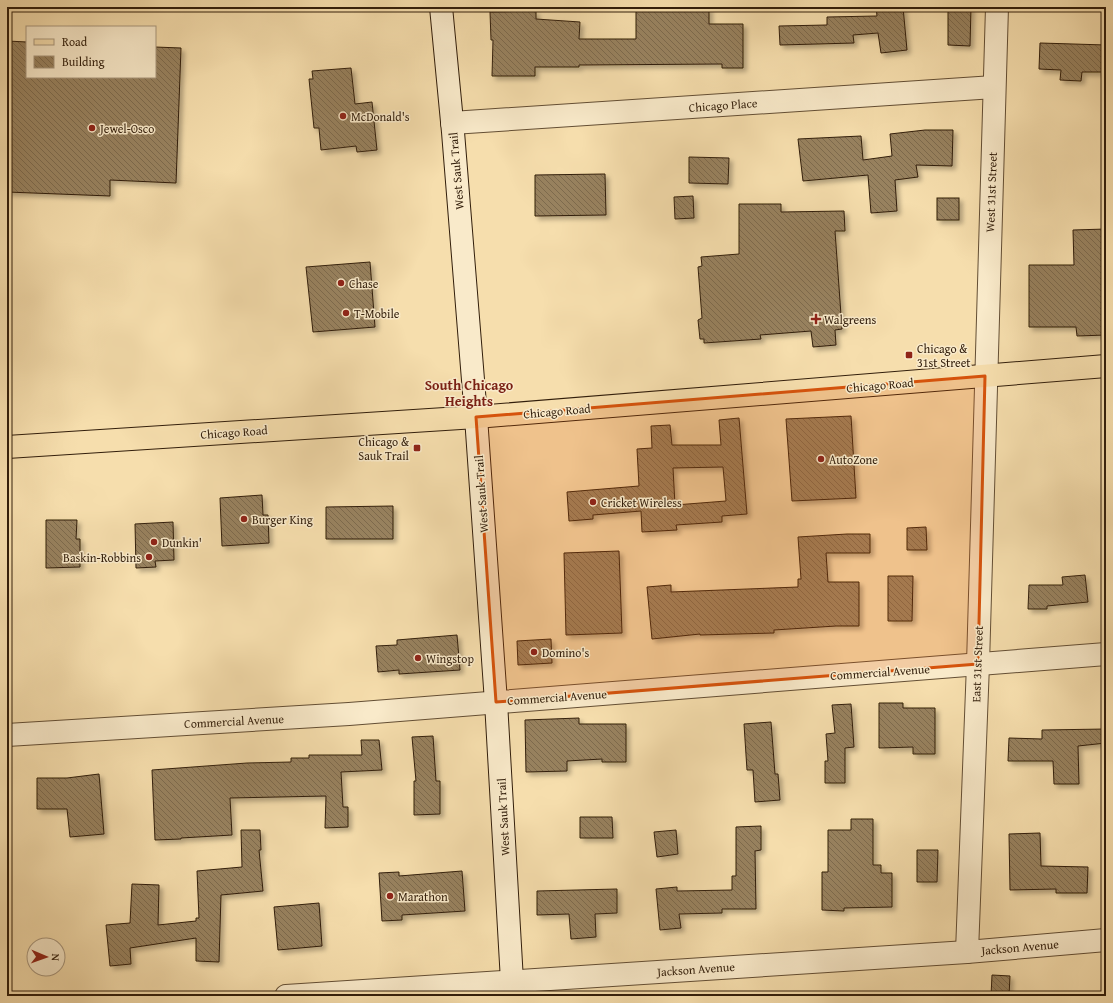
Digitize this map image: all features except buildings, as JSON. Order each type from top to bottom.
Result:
[{"type":"main road","name":"Chicago Road","points":[[7,447],[476,417],[1106,366]]},
{"type":"street","name":"West Sauk Trail","points":[[441,7],[476,417],[496,702],[513,991]]},
{"type":"street","name":"West 31st Street","points":[[985,376],[997,7]]},
{"type":"street","name":"Chicago Place","points":[[452,123],[994,87]]},
{"type":"street","name":"East 31st Street","points":[[967,952],[978,664],[985,376]]},
{"type":"street","name":"Commercial Avenue","points":[[7,735],[349,714],[1106,654]]},
{"type":"street","name":"Jackson Avenue","points":[[286,996],[513,991],[1106,940]]},
{"type":"highlighted area","points":[[985,376],[978,664],[496,702],[476,417]]},
{"type":"place","name":"McDonald's","points":[[343,116]]},
{"type":"place","name":"Jewel-Osco","points":[[92,128]]},
{"type":"place","name":"Chase","points":[[341,283]]},
{"type":"place","name":"T-Mobile","points":[[346,313]]},
{"type":"place","name":"Walgreens","points":[[816,319]]},
{"type":"place","name":"Chicago & 31st Street","points":[[909,355]]},
{"type":"place","name":"Chicago & Sauk Trail","points":[[417,448]]},
{"type":"place","name":"AutoZone","points":[[821,459]]},
{"type":"place","name":"Cricket Wireless","points":[[593,502]]},
{"type":"place","name":"Burger King","points":[[244,519]]},
{"type":"place","name":"Dunkin'","points":[[154,542]]},
{"type":"place","name":"Baskin-Robbins","points":[[149,557]]},
{"type":"place","name":"Domino's","points":[[534,652]]},
{"type":"place","name":"Wingstop","points":[[418,658]]},
{"type":"place","name":"Marathon","points":[[390,896]]},
{"type":"district","name":"South Chicago Heights","points":[[469,394]]}]
